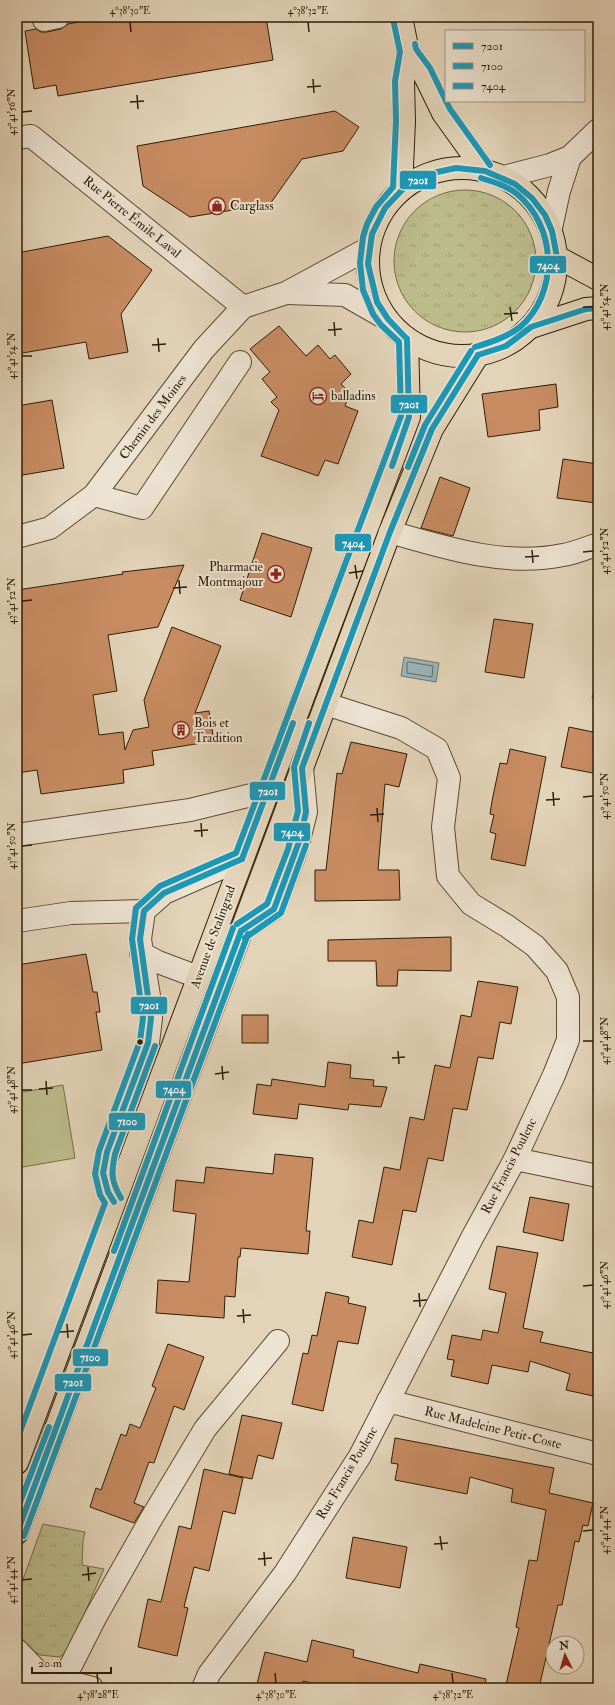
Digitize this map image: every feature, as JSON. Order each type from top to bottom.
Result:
[{"type":"main road","points":[[401,17],[408,52],[403,82],[404,121],[401,190]]},
{"type":"main road","points":[[408,52],[423,72],[443,113],[494,173]]},
{"type":"main road","points":[[455,167],[494,173],[524,189],[540,207],[551,228],[557,257],[555,283],[546,307],[531,327],[506,346],[478,355],[453,356],[429,350],[407,339],[386,319],[374,297],[368,273],[369,248],[374,226],[385,206],[401,190],[426,174],[455,167]]},
{"type":"main road","points":[[557,257],[598,279]]},
{"type":"main road","points":[[531,327],[586,310],[598,308]]},
{"type":"main road","name":"Avenue de Stalingrad","points":[[17,1463],[22,1433],[116,1198],[328,631],[368,544],[376,508],[409,417],[407,339]]},
{"type":"main road","name":"Avenue de Stalingrad","points":[[17,1533],[390,532],[432,429],[478,355]]},
{"type":"main road","points":[[351,636],[348,615],[368,544],[390,532],[376,508]]},
{"type":"main road","points":[[328,631],[348,615]]},
{"type":"main road","points":[[291,730],[307,725],[312,711],[326,704],[320,692],[326,674],[317,660]]},
{"type":"main road","points":[[198,977],[214,970],[229,932],[244,925]]},
{"type":"main road","points":[[116,1198],[135,1184],[155,1133],[168,1128],[161,1116],[178,1067],[172,1047]]},
{"type":"main road","points":[[41,1468],[22,1433],[59,1420]]},
{"type":"street","points":[[494,173],[550,165],[570,157],[598,130]]},
{"type":"street","name":"Rue Pierre Émile Laval","points":[[17,138],[32,136],[243,307]]},
{"type":"street","points":[[551,228],[559,191],[570,157]]},
{"type":"street","name":"Chemin des Moines","points":[[17,537],[50,528],[94,495],[204,349],[243,307],[286,293],[369,248]]},
{"type":"street","name":"Chemin des Moines","points":[[286,293],[344,295],[386,319]]},
{"type":"street","points":[[94,495],[142,508],[240,362]]},
{"type":"street","points":[[390,532],[452,550],[518,560],[564,555],[598,544]]},
{"type":"street","name":"Rue Francis Poulenc","points":[[203,1688],[209,1674],[285,1573],[360,1456],[473,1236],[515,1159],[554,1076],[568,1040],[568,997],[557,971],[535,946],[507,926],[471,904],[448,876],[444,827],[449,778],[437,749],[401,728],[326,704]]},
{"type":"street","points":[[17,835],[190,810],[268,791]]},
{"type":"street","points":[[116,1198],[108,1192],[103,1173],[107,1152],[148,1043],[151,1018],[140,939],[144,911],[164,893],[242,859]]},
{"type":"street","points":[[17,921],[71,913],[144,911]]},
{"type":"street","points":[[141,953],[158,962],[198,977]]},
{"type":"street","points":[[515,1159],[598,1176]]},
{"type":"street","points":[[64,1681],[100,1609],[151,1519],[205,1429],[278,1341]]},
{"type":"street","name":"Rue Madeleine Petit-Coste","points":[[388,1401],[598,1454]]},
{"type":"street","points":[[17,1650],[41,1675],[92,1688]]},
{"type":"street","points":[[17,1687],[41,1675]]},
{"type":"green space","points":[[458,190],[472,190],[499,198],[520,216],[531,234],[535,247],[535,275],[528,295],[510,316],[499,324],[486,329],[472,332],[458,332],[431,324],[410,306],[402,295],[397,282],[394,268],[394,254],[402,227],[420,206],[431,198],[444,193]]},
{"type":"green space","points":[[63,1085],[75,1158],[17,1168],[17,1093]]},
{"type":"green space","points":[[43,1524],[85,1532],[82,1565],[104,1569],[69,1649],[60,1657],[40,1655],[26,1646],[17,1632],[17,1596]]},
{"type":"water","points":[[404,657],[439,663],[436,682],[401,676]]},
{"type":"water","points":[[596,683],[598,683],[598,700],[592,698]]},
{"type":"building","points":[[107,17],[266,17],[273,60],[58,96],[56,85],[34,89],[25,31],[36,29],[41,32],[47,32],[61,29],[68,24]]},
{"type":"building","points":[[335,111],[359,127],[343,151],[302,159],[270,204],[190,217],[143,186],[137,146]]},
{"type":"building","points":[[108,236],[152,270],[121,314],[128,352],[89,359],[86,342],[17,354],[17,253]]},
{"type":"building","points":[[279,326],[306,356],[318,345],[330,359],[335,355],[351,374],[341,384],[350,393],[345,406],[358,411],[338,464],[325,460],[318,476],[261,456],[279,410],[271,402],[277,397],[262,379],[270,372],[250,349]]},
{"type":"building","points":[[556,384],[558,407],[539,410],[540,430],[488,437],[482,394]]},
{"type":"building","points":[[52,400],[64,468],[17,476],[17,406]]},
{"type":"building","points":[[563,459],[598,464],[598,491],[596,503],[557,498]]},
{"type":"building","points":[[440,477],[470,488],[453,536],[421,528]]},
{"type":"building","name":"Pharmacie Montmajour","points":[[262,533],[312,548],[291,617],[240,600]]},
{"type":"building","points":[[184,565],[158,627],[108,635],[117,691],[93,695],[99,735],[123,732],[125,750],[133,730],[149,727],[144,700],[172,627],[221,646],[195,713],[209,711],[214,741],[152,751],[154,765],[123,770],[124,783],[41,794],[37,770],[17,773],[17,590],[123,574],[122,572]]},
{"type":"building","points":[[494,619],[533,624],[524,678],[485,672]]},
{"type":"building","points":[[569,727],[598,733],[598,774],[561,767]]},
{"type":"building","points":[[351,742],[407,754],[399,787],[385,784],[378,870],[399,870],[400,900],[315,901],[315,870],[326,870],[337,773],[342,774]]},
{"type":"building","points":[[510,749],[546,757],[525,866],[491,859],[496,834],[490,832],[494,815],[490,814],[492,801],[500,763],[507,764]]},
{"type":"building","points":[[451,937],[451,971],[398,970],[397,986],[377,986],[376,961],[328,961],[328,940]]},
{"type":"building","points":[[86,954],[93,992],[97,992],[100,1012],[96,1012],[102,1050],[17,1064],[17,965]]},
{"type":"building","points":[[478,981],[518,987],[511,1024],[500,1022],[493,1059],[478,1057],[467,1110],[453,1108],[443,1161],[428,1158],[416,1212],[403,1210],[392,1265],[352,1257],[359,1220],[373,1223],[384,1167],[400,1170],[410,1117],[424,1120],[435,1065],[450,1068],[461,1015],[471,1017]]},
{"type":"building","points":[[242,1015],[268,1015],[268,1043],[242,1043]]},
{"type":"building","points":[[328,1062],[351,1065],[350,1078],[374,1080],[373,1086],[387,1087],[381,1107],[349,1104],[348,1110],[299,1104],[297,1119],[253,1114],[257,1084],[271,1086],[272,1079],[325,1087]]},
{"type":"building","points":[[275,1154],[313,1158],[306,1231],[310,1231],[308,1254],[241,1248],[240,1257],[238,1257],[235,1297],[225,1296],[224,1318],[156,1313],[158,1280],[189,1282],[196,1214],[173,1211],[176,1180],[204,1183],[206,1167],[273,1174]]},
{"type":"building","points":[[530,1197],[569,1204],[563,1241],[523,1232]]},
{"type":"building","points":[[497,1246],[538,1253],[523,1328],[543,1332],[540,1342],[598,1354],[598,1397],[566,1390],[570,1374],[530,1361],[528,1372],[492,1365],[488,1384],[451,1376],[454,1360],[447,1359],[452,1335],[481,1340],[483,1330],[498,1333],[506,1293],[489,1289]]},
{"type":"building","points":[[326,1292],[349,1297],[348,1303],[366,1307],[358,1344],[338,1341],[323,1411],[292,1404],[303,1353],[308,1354],[312,1335],[317,1336]]},
{"type":"building","points":[[168,1344],[204,1357],[184,1410],[174,1406],[154,1463],[149,1462],[134,1503],[144,1507],[134,1523],[90,1507],[96,1488],[101,1490],[121,1434],[126,1436],[130,1424],[140,1428],[156,1388],[152,1386]]},
{"type":"building","points":[[242,1415],[282,1423],[273,1459],[258,1455],[252,1479],[229,1474]]},
{"type":"building","points":[[395,1438],[554,1468],[549,1493],[593,1503],[588,1526],[583,1525],[579,1542],[575,1541],[562,1605],[558,1605],[551,1635],[545,1635],[545,1662],[539,1688],[518,1688],[506,1685],[519,1628],[516,1627],[529,1560],[537,1561],[546,1510],[511,1502],[513,1489],[470,1477],[467,1494],[395,1480],[398,1464],[391,1463]]},
{"type":"building","points":[[204,1469],[243,1478],[235,1514],[223,1511],[209,1571],[194,1567],[184,1607],[188,1608],[177,1656],[138,1647],[148,1599],[161,1602],[179,1526],[191,1529]]},
{"type":"building","points":[[353,1537],[407,1547],[400,1588],[346,1578]]},
{"type":"building","points":[[312,1640],[354,1650],[353,1657],[418,1673],[420,1664],[486,1679],[485,1688],[331,1688],[303,1681],[301,1688],[256,1688],[265,1652],[307,1662]]},
{"type":"transit line","name":"7404","points":[[17,1440],[105,1203],[100,1195],[95,1174],[99,1151],[140,1041],[143,1018],[132,939],[136,908],[160,886],[236,853],[401,416],[399,342],[381,325],[373,314],[363,290],[360,263],[363,237],[367,224],[376,207],[393,187],[396,121],[395,81],[400,52],[393,19]]},
{"type":"transit line","name":"7404","points":[[415,44],[416,49],[430,68],[445,99]]},
{"type":"transit line","name":"7404","points":[[446,102],[490,165]]},
{"type":"transit line","name":"7201","points":[[407,339],[388,319],[377,302],[368,264],[372,234],[385,208],[404,188],[428,174],[456,168],[485,171],[515,184],[532,198],[545,215],[552,231],[557,257]]},
{"type":"transit line","name":"7404","points":[[475,347],[510,334],[520,327],[533,313],[542,297],[547,279],[548,260],[546,242],[540,224],[530,208],[513,191],[500,184],[481,178]]},
{"type":"transit line","name":"7201","points":[[478,355],[506,346],[531,327],[586,309],[598,308]]},
{"type":"transit line","name":"7201","points":[[392,466],[409,417],[407,339]]},
{"type":"transit line","name":"7404","points":[[408,467],[425,425],[471,351]]},
{"type":"transit line","name":"7201","points":[[241,931],[274,909],[299,842],[306,812],[302,768],[390,532],[432,429],[478,355]]},
{"type":"transit line","name":"7201","points":[[242,859],[293,723]]},
{"type":"transit line","name":"7404","points":[[237,924],[267,904],[288,849],[298,811],[294,767],[309,723]]},
{"type":"transit line","name":"7100","points":[[245,938],[281,913],[306,845]]},
{"type":"transit line","name":"7201","points":[[114,1202],[108,1192],[103,1173],[107,1152],[148,1043],[151,1018],[140,939],[144,911],[164,893],[242,859]]},
{"type":"transit line","name":"7404","points":[[114,1251],[233,928]]},
{"type":"transit line","name":"7201","points":[[17,1533],[241,931]]},
{"type":"transit line","name":"7100","points":[[24,1536],[248,934]]},
{"type":"transit line","name":"7100","points":[[121,1198],[115,1187],[113,1177],[115,1154],[155,1046]]},
{"type":"transit line","name":"7404","points":[[17,1510],[49,1427]]},
{"type":"place","name":"Carglass","points":[[217,206]]},
{"type":"place","name":"balladins","points":[[318,396]]},
{"type":"place","name":"Pharmacie Montmajour","points":[[276,574]]},
{"type":"place","name":"Bois et Tradition","points":[[181,730]]}]
